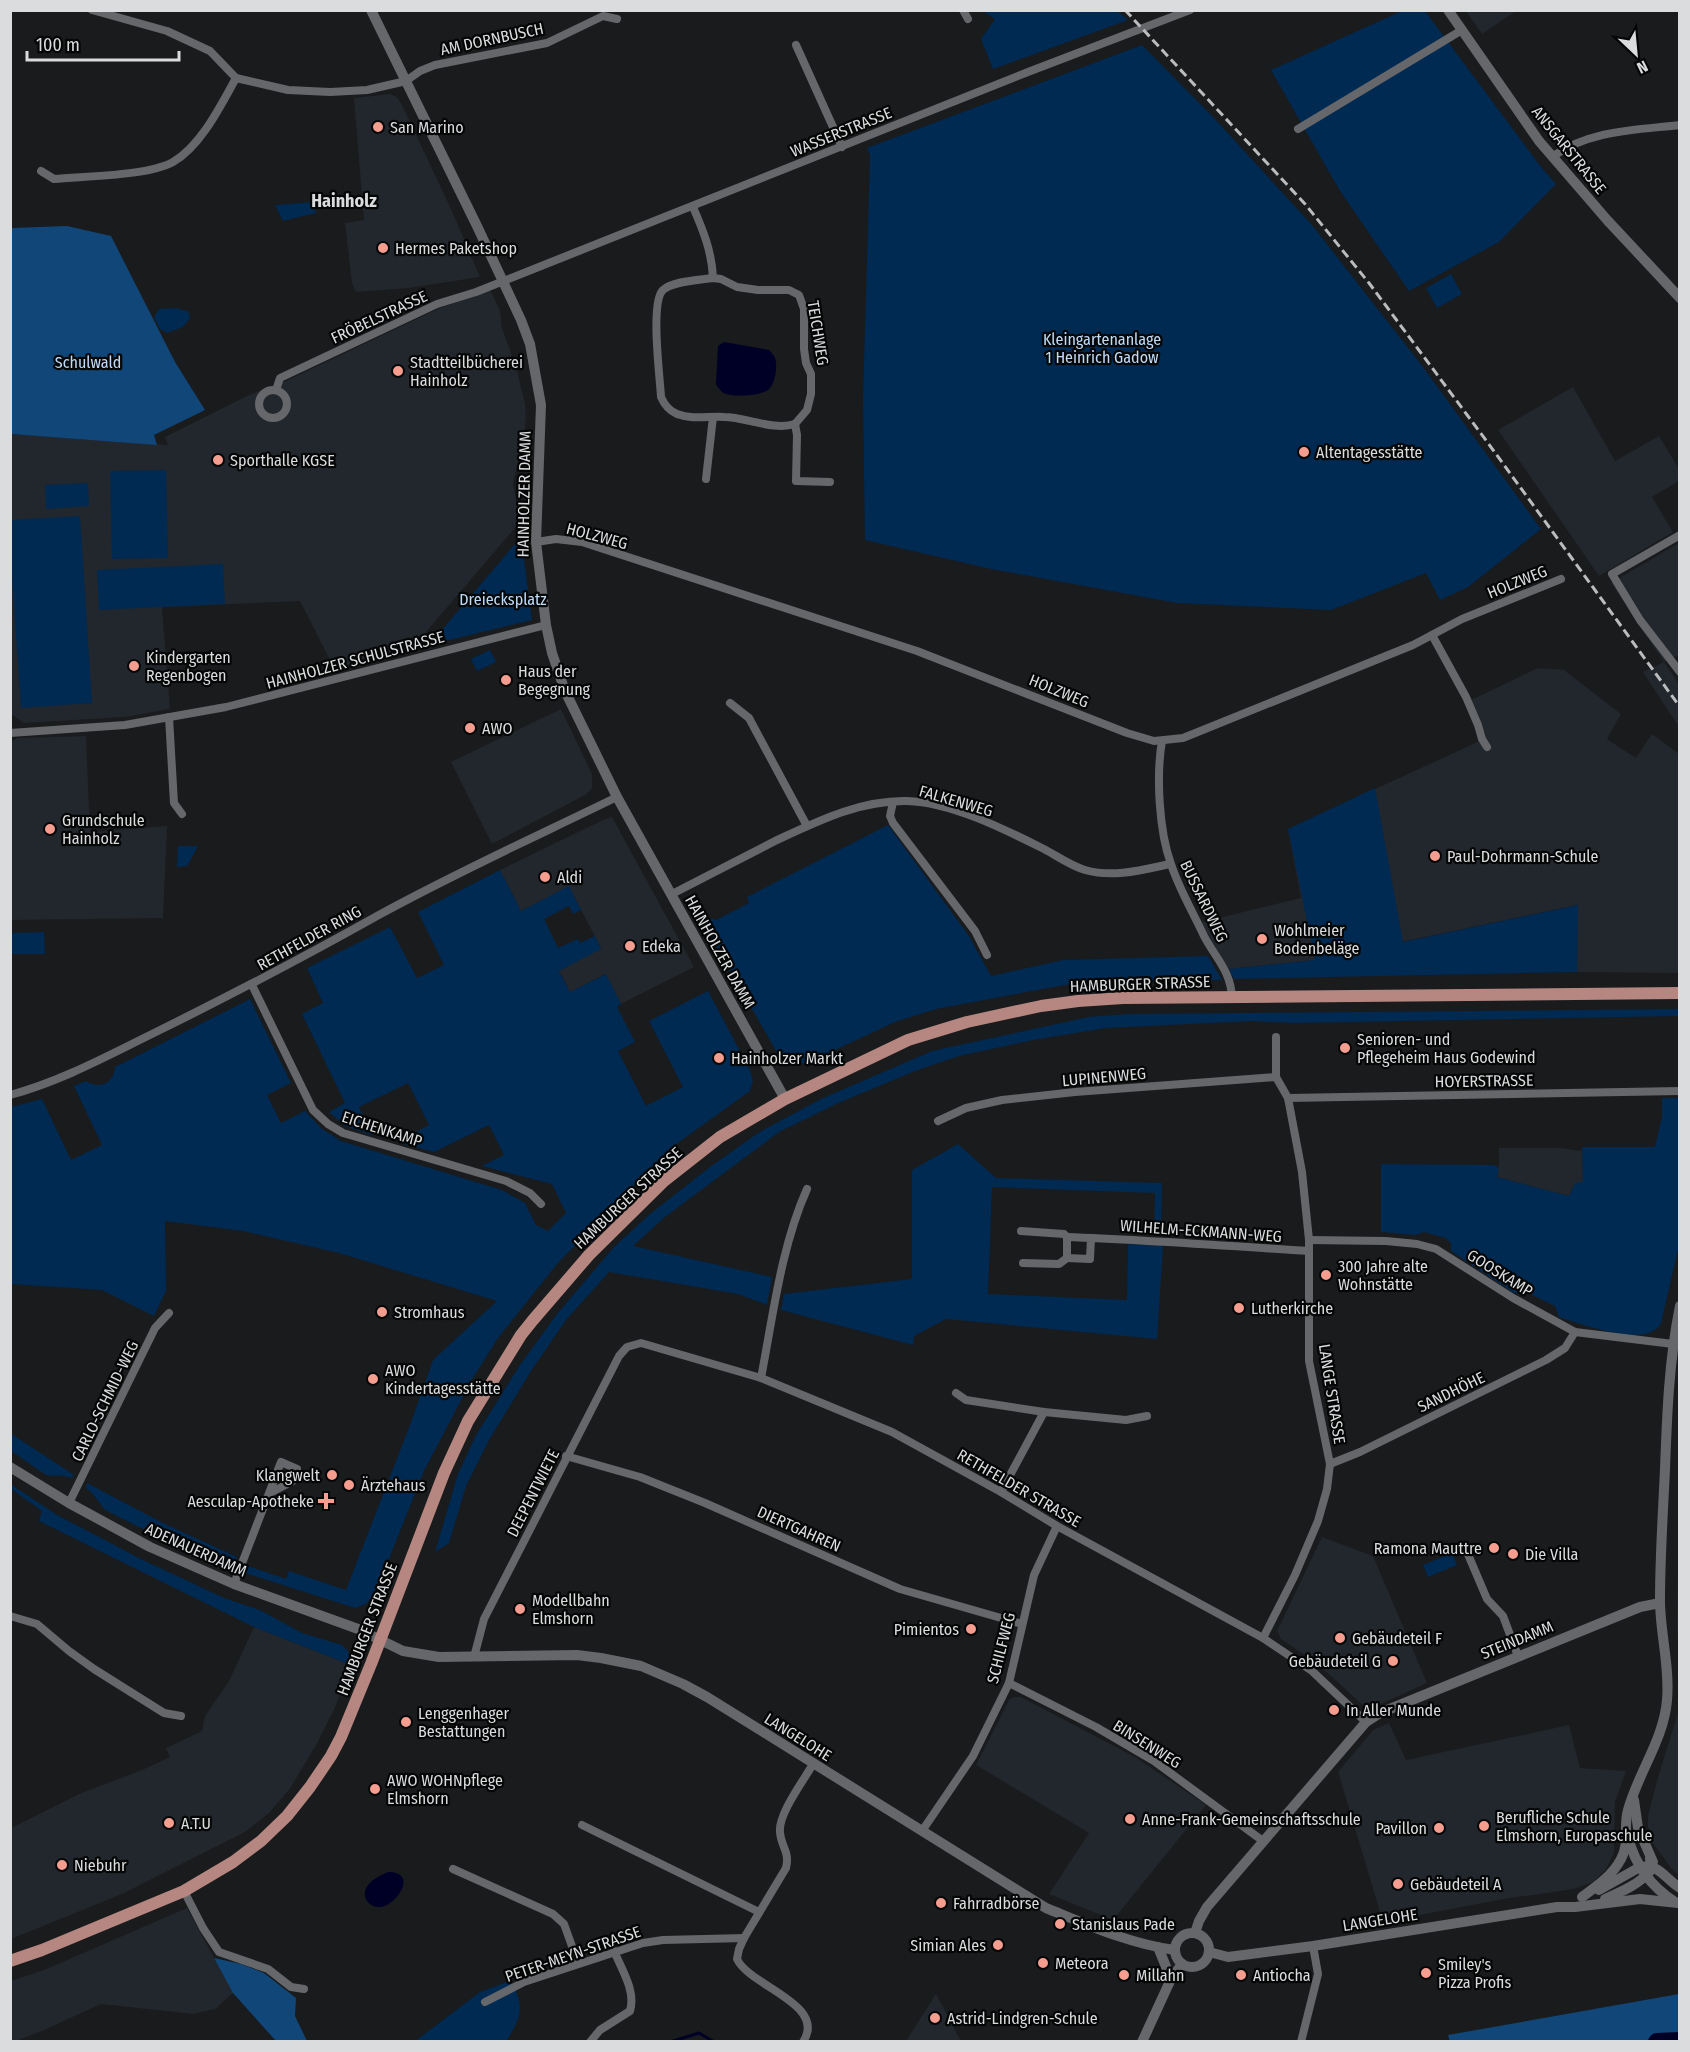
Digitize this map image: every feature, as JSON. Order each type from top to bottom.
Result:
[{"type":"main road","name":"HAMBURGER STRASSE","points":[[10,1961],[184,1891],[212,1876],[261,1841],[287,1816],[310,1787],[341,1737],[444,1473],[464,1428],[521,1335],[589,1255],[664,1181],[720,1137],[785,1099],[908,1040],[937,1030],[1041,1006],[1099,999],[1680,993]]},
{"type":"street","points":[[42,171],[54,179],[150,170],[172,162],[183,155],[209,126],[236,78],[210,51],[167,31],[92,10]]},
{"type":"street","name":"HAINHOLZER DAMM","points":[[371,10],[503,281],[530,344],[541,405],[536,542],[546,625],[552,653],[565,691],[617,797],[785,1099]]},
{"type":"street","points":[[963,10],[968,19]]},
{"type":"street","name":"WASSERSTRASSE","points":[[503,281],[1190,10]]},
{"type":"street","name":"ANSGARSTRASSE","points":[[1448,10],[1552,157],[1680,298]]},
{"type":"street","name":"AM DORNBUSCH","points":[[236,78],[288,90],[330,92],[366,90],[406,81],[420,71],[435,65],[547,43],[603,16],[617,20]]},
{"type":"street","points":[[1298,129],[1462,30]]},
{"type":"street","points":[[796,45],[842,147]]},
{"type":"street","points":[[1552,157],[1564,149],[1598,136],[1680,125]]},
{"type":"street","points":[[693,207],[708,245],[713,278]]},
{"type":"street","name":"TEICHWEG","points":[[713,278],[721,279],[737,287],[789,290],[799,296],[804,309],[804,350],[811,374],[811,394],[807,410],[795,424],[782,425],[724,416],[713,417],[694,417],[675,413],[664,403],[656,328],[657,301],[662,291],[681,283],[713,278]]},
{"type":"street","name":"FRÖBELSTRASSE","points":[[276,390],[280,378],[437,304],[503,281]]},
{"type":"street","points":[[705,479],[713,417]]},
{"type":"street","points":[[795,424],[796,480],[830,482]]},
{"type":"street","points":[[1680,535],[1612,574],[1640,620],[1680,672]]},
{"type":"street","name":"HOLZWEG","points":[[536,542],[556,539],[582,542],[917,651],[1127,733],[1154,741],[1183,738],[1413,645],[1462,619],[1561,579]]},
{"type":"street","name":"HAINHOLZER SCHULSTRASSE","points":[[10,733],[125,725],[255,700],[546,625]]},
{"type":"street","points":[[1432,635],[1466,697],[1487,747]]},
{"type":"street","points":[[730,703],[749,718],[807,826]]},
{"type":"street","points":[[169,717],[174,803],[183,814]]},
{"type":"street","name":"BUSSARDWEG","points":[[1162,741],[1159,773],[1164,837],[1170,864],[1210,946],[1232,983],[1232,998]]},
{"type":"street","name":"RETHFELDER RING","points":[[10,1095],[78,1070],[252,985],[379,915],[617,797]]},
{"type":"street","points":[[893,802],[890,816],[892,823],[975,931],[987,955]]},
{"type":"street","name":"FALKENWEG","points":[[672,894],[839,812],[893,802],[922,803],[977,818],[1023,838],[1085,870],[1135,872],[1170,864]]},
{"type":"street","name":"EICHENKAMP","points":[[252,985],[313,1110],[328,1124],[343,1133],[506,1181],[530,1193],[541,1204]]},
{"type":"street","name":"LANGE STRASSE","points":[[1263,1638],[1295,1575],[1318,1521],[1327,1489],[1330,1464],[1309,1361],[1310,1239],[1302,1173],[1288,1098],[1276,1077],[1276,1037]]},
{"type":"street","name":"LUPINENWEG","points":[[938,1121],[966,1108],[1002,1100],[1075,1092],[1276,1077]]},
{"type":"street","name":"HOYERSTRASSE","points":[[1288,1098],[1680,1091]]},
{"type":"street","points":[[761,1378],[796,1213],[807,1189]]},
{"type":"street","name":"WILHELM-ECKMANN-WEG","points":[[1021,1231],[1064,1234],[1068,1237],[1309,1251]]},
{"type":"street","points":[[1067,1258],[1068,1237]]},
{"type":"street","points":[[1023,1263],[1059,1264],[1067,1258],[1090,1259],[1091,1238]]},
{"type":"street","name":"GOOSKAMP","points":[[1310,1239],[1386,1241],[1417,1244],[1436,1249],[1513,1298],[1575,1332],[1673,1344]]},
{"type":"street","points":[[1587,1901],[1617,1865],[1625,1851],[1627,1811],[1659,1732],[1667,1700],[1666,1657],[1660,1603],[1667,1421],[1673,1344],[1680,1306]]},
{"type":"street","name":"CARLO-SCHMID-WEG","points":[[69,1503],[155,1328],[169,1313]]},
{"type":"street","name":"SANDHÖHE","points":[[1330,1464],[1360,1452],[1546,1360],[1565,1348],[1575,1332]]},
{"type":"street","name":"RETHFELDER STRASSE","points":[[627,1347],[641,1342],[761,1378],[892,1432],[1263,1638],[1312,1671],[1366,1722]]},
{"type":"street","name":"DEEPENTWIETE","points":[[474,1657],[484,1619],[566,1455],[619,1356],[627,1347]]},
{"type":"street","points":[[956,1393],[966,1400],[1044,1412],[1126,1420],[1147,1416]]},
{"type":"street","points":[[1001,1492],[1044,1412]]},
{"type":"street","name":"DIERTGAHREN","points":[[566,1455],[640,1477],[705,1503],[900,1589],[1022,1624]]},
{"type":"street","name":"ADENAUERDAMM","points":[[10,1467],[69,1503],[150,1546],[234,1584],[380,1639]]},
{"type":"street","points":[[234,1584],[270,1493]]},
{"type":"street","name":"SCHILFWEG","points":[[922,1831],[973,1756],[1009,1683],[1034,1575],[1058,1526]]},
{"type":"street","points":[[1467,1552],[1486,1599],[1503,1616],[1518,1656]]},
{"type":"street","name":"STEINDAMM","points":[[1195,1933],[1207,1907],[1366,1722],[1380,1713],[1518,1656],[1641,1607],[1660,1603]]},
{"type":"street","points":[[10,1616],[37,1624],[94,1669],[164,1713],[181,1716]]},
{"type":"street","name":"LANGELOHE","points":[[380,1639],[403,1651],[439,1657],[577,1655],[641,1666],[707,1697],[1046,1908],[1089,1926],[1175,1950]]},
{"type":"street","name":"BINSENWEG","points":[[1009,1683],[1154,1761],[1263,1841]]},
{"type":"street","points":[[803,2042],[808,2027],[801,2010],[745,1971],[737,1959],[744,1938],[786,1868],[787,1850],[781,1838],[780,1824],[813,1764]]},
{"type":"street","points":[[1634,1794],[1638,1828],[1654,1886],[1679,1904]]},
{"type":"street","points":[[582,1825],[759,1912]]},
{"type":"street","points":[[1627,1834],[1649,1868],[1680,1888]]},
{"type":"street","name":"LANGELOHE","points":[[1587,1901],[1615,1882],[1649,1868]]},
{"type":"street","points":[[453,1869],[553,1914],[564,1924],[578,1963]]},
{"type":"street","points":[[184,1891],[203,1928],[219,1952],[268,1969],[291,1987],[304,1989]]},
{"type":"street","name":"LANGELOHE","points":[[1209,1952],[1228,1957],[1313,1946],[1587,1901],[1640,1899],[1679,1904]]},
{"type":"street","points":[[1195,1933],[1207,1942],[1209,1952],[1207,1958],[1199,1965],[1188,1966],[1182,1964],[1175,1950],[1181,1937],[1195,1933]]},
{"type":"street","name":"PETER-MEYN-STRASSE","points":[[485,2002],[524,1982],[643,1943],[663,1940],[744,1938]]},
{"type":"street","points":[[1301,2042],[1318,1974],[1313,1946]]},
{"type":"street","points":[[1158,1947],[1171,1979]]},
{"type":"street","points":[[590,2042],[607,2024],[630,2011],[633,2001],[614,1951]]},
{"type":"street","points":[[1142,2042],[1171,1979],[1182,1964]]},
{"type":"shaded area","points":[[1466,11],[1516,11],[1482,34]]},
{"type":"shaded area","points":[[390,94],[397,97],[402,105],[480,277],[409,288],[356,292],[352,283],[345,223],[364,220],[354,98]]},
{"type":"shaded area","points":[[490,290],[500,310],[502,328],[516,367],[525,403],[524,436],[513,484],[520,522],[409,652],[336,672],[300,601],[162,607],[170,709],[125,717],[24,723],[10,713],[10,434],[168,445],[165,437],[249,395],[286,381],[440,308]]},
{"type":"shaded area","points":[[724,342],[769,350],[775,357],[776,366],[774,380],[768,390],[745,396],[726,394],[721,391],[716,384],[718,346]]},
{"type":"shaded area","points":[[1573,387],[1615,461],[1659,436],[1679,469],[1679,481],[1652,497],[1673,532],[1599,576],[1498,430]]},
{"type":"shaded area","points":[[1679,543],[1679,655],[1664,662],[1611,583]]},
{"type":"shaded area","points":[[1664,662],[1679,684],[1679,727],[1643,672]]},
{"type":"shaded area","points":[[1538,668],[1564,670],[1621,714],[1607,739],[1636,758],[1652,734],[1679,754],[1679,973],[1577,972],[1577,905],[1315,960],[1229,969],[1213,945],[1202,922],[1301,898],[1288,829],[1482,740],[1467,702]]},
{"type":"shaded area","points":[[561,709],[592,774],[592,788],[587,794],[492,844],[451,762]]},
{"type":"shaded area","name":"Grundschule Hainholz","points":[[86,736],[90,832],[167,826],[163,918],[11,920],[11,741],[18,738]]},
{"type":"shaded area","points":[[612,817],[694,967],[621,1004],[605,974],[570,992],[559,970],[601,948],[569,887],[521,911],[500,870]]},
{"type":"shaded area","points":[[1499,1148],[1561,1148],[1582,1151],[1583,1183],[1572,1188],[1569,1196],[1497,1177]]},
{"type":"shaded area","points":[[1680,1484],[1679,1673],[1677,1624]]},
{"type":"shaded area","points":[[1322,1537],[1373,1556],[1427,1683],[1368,1710],[1318,1664],[1281,1639],[1277,1631]]},
{"type":"shaded area","points":[[254,1627],[351,1665],[334,1710],[289,1790],[269,1813],[245,1832],[122,1894],[11,1939],[11,1828],[79,1794],[170,1757],[166,1748],[202,1731],[205,1716],[229,1681]]},
{"type":"shaded area","name":"Anne-Frank-Gemeinschaftsschule","points":[[1021,1697],[1135,1757],[1206,1805],[1113,1920],[1049,1894],[1089,1833],[976,1765],[1009,1700]]},
{"type":"shaded area","points":[[1679,1710],[1679,1875],[1653,1843],[1648,1827],[1648,1816]]},
{"type":"shaded area","name":"Berufliche Schule Elmshorn, Europaschule","points":[[1389,1723],[1406,1760],[1569,1725],[1580,1768],[1626,1771],[1615,1802],[1614,1853],[1606,1869],[1593,1882],[1574,1889],[1504,1899],[1383,1922],[1338,1772],[1373,1730]]},
{"type":"shaded area","points":[[388,1872],[397,1873],[402,1877],[402,1888],[399,1895],[387,1905],[372,1906],[365,1897],[366,1889],[372,1881]]},
{"type":"shaded area","points":[[187,1908],[233,1993],[215,2009],[193,2014],[101,2004],[42,2031],[11,2041],[11,1981],[44,1970]]},
{"type":"shaded area","name":"Astrid-Lindgren-Schule","points":[[936,1994],[961,2041],[906,2041]]},
{"type":"green space","points":[[983,11],[1117,11],[1128,20],[993,69],[981,39],[995,19]]},
{"type":"green space","points":[[1402,11],[1425,11],[1556,184],[1499,242],[1409,291],[1340,191],[1271,70]]},
{"type":"green space","name":"Kleingartenanlage 1 Heinrich Gadow","points":[[1142,45],[1214,118],[1312,225],[1423,367],[1541,529],[1468,587],[1440,600],[1426,573],[1331,610],[1177,603],[991,569],[865,540],[863,397],[870,155],[867,148]]},
{"type":"green space","points":[[313,202],[316,213],[283,221],[275,205]]},
{"type":"green space","name":"Schulwald","points":[[67,226],[111,236],[175,362],[205,410],[154,435],[157,445],[11,434],[11,228]]},
{"type":"green space","points":[[1451,274],[1462,294],[1437,308],[1426,288]]},
{"type":"green space","points":[[176,308],[188,311],[190,318],[183,327],[167,333],[160,329],[154,317],[159,309]]},
{"type":"green space","points":[[166,470],[168,558],[112,559],[110,471]]},
{"type":"green space","points":[[88,483],[89,506],[46,509],[45,485]]},
{"type":"green space","points":[[80,516],[92,703],[21,708],[11,562],[11,520]]},
{"type":"green space","name":"Dreiecksplatz","points":[[521,537],[532,620],[429,645]]},
{"type":"green space","points":[[223,564],[225,604],[99,610],[97,570]]},
{"type":"green space","points":[[490,650],[496,662],[477,671],[471,659]]},
{"type":"green space","points":[[1375,788],[1403,942],[1578,905],[1577,972],[1234,979],[1229,969],[1315,960],[1288,829]]},
{"type":"green space","points":[[888,825],[969,936],[991,976],[1063,960],[1208,956],[1222,980],[1103,980],[1065,985],[936,1009],[895,1022],[807,1063],[786,1060],[779,1056],[689,899],[696,895],[707,917],[716,920],[749,903],[747,897]]},
{"type":"green space","points":[[178,846],[198,846],[187,866],[177,867]]},
{"type":"green space","points":[[500,870],[521,911],[569,886],[581,910],[573,914],[569,906],[544,919],[558,948],[578,939],[580,943],[595,936],[601,949],[559,971],[570,992],[606,974],[621,1004],[617,1007],[635,1042],[618,1051],[646,1106],[683,1087],[649,1021],[708,991],[750,1070],[753,1081],[750,1091],[668,1150],[557,1264],[498,1338],[471,1381],[424,1471],[375,1594],[366,1604],[355,1608],[245,1573],[248,1566],[286,1579],[289,1571],[346,1590],[433,1360],[497,1301],[339,1253],[243,1231],[165,1221],[166,1291],[154,1316],[102,1290],[11,1284],[11,1107],[42,1099],[71,1160],[102,1145],[74,1086],[86,1081],[101,1085],[109,1081],[115,1067],[250,999],[291,1083],[267,1095],[281,1123],[305,1111],[322,1129],[341,1141],[502,1190],[525,1203],[536,1225],[548,1231],[566,1213],[552,1184],[482,1166],[504,1155],[489,1125],[434,1152],[397,1142],[429,1125],[408,1083],[359,1107],[372,1135],[345,1126],[329,1112],[345,1103],[302,1014],[323,1003],[307,968],[390,927],[417,978],[444,965],[418,912]]},
{"type":"green space","points":[[44,932],[45,954],[11,954],[11,933]]},
{"type":"green space","points":[[1679,1009],[1679,1016],[1295,1023],[1252,1021],[1106,1028],[1033,1040],[959,1056],[915,1071],[836,1104],[779,1132],[665,1217],[633,1246],[772,1277],[767,1305],[738,1294],[609,1272],[566,1320],[531,1371],[489,1440],[466,1486],[449,1543],[435,1552],[458,1474],[476,1435],[520,1365],[557,1314],[614,1247],[650,1214],[710,1167],[758,1133],[821,1099],[932,1051],[1089,1017],[1128,1014]]},
{"type":"green space","points":[[1662,1098],[1679,1098],[1679,1245],[1661,1323],[1654,1331],[1629,1335],[1597,1329],[1559,1317],[1555,1306],[1524,1291],[1514,1293],[1451,1251],[1451,1243],[1445,1238],[1424,1232],[1416,1235],[1381,1232],[1381,1164],[1494,1165],[1499,1168],[1497,1177],[1569,1196],[1575,1183],[1583,1182],[1582,1147],[1655,1147],[1662,1117]]},
{"type":"green space","points":[[958,1144],[996,1178],[1162,1183],[1161,1235],[1154,1235],[1155,1193],[992,1187],[988,1294],[1127,1300],[1128,1244],[1163,1246],[1157,1339],[946,1319],[914,1336],[913,1345],[781,1310],[784,1294],[912,1279],[912,1170]]},
{"type":"green space","points":[[10,1433],[74,1475],[71,1478],[46,1475],[11,1451]]},
{"type":"green space","points":[[87,1483],[165,1524],[237,1557],[232,1570],[173,1544],[104,1509],[86,1488]]},
{"type":"green space","points":[[10,1484],[59,1516],[141,1559],[224,1598],[260,1610],[302,1633],[342,1645],[348,1651],[351,1665],[254,1627],[39,1521],[42,1511],[11,1489]]},
{"type":"green space","points":[[1452,1553],[1457,1565],[1428,1577],[1423,1565]]},
{"type":"green space","points":[[214,1958],[241,1964],[264,1973],[296,1998],[295,2016],[307,2041],[276,2041],[233,1993]]},
{"type":"green space","points":[[510,1981],[518,1997],[520,2012],[506,2041],[414,2042],[480,1992]]},
{"type":"green space","points":[[1679,1994],[1679,2041],[1450,2042],[1448,2035]]},
{"type":"waterway","points":[[670,2042],[699,2033],[714,2042]]},
{"type":"waterway","points":[[1657,2042],[1680,2041]]},
{"type":"railway","points":[[1125,10],[1305,204],[1369,283],[1680,707]]},
{"type":"place","name":"San Marino","points":[[378,127]]},
{"type":"place","name":"Hermes Paketshop","points":[[383,248]]},
{"type":"place","name":"Stadtteilbücherei Hainholz","points":[[398,371]]},
{"type":"place","name":"Altentagesstätte","points":[[1304,452]]},
{"type":"place","name":"Sporthalle KGSE","points":[[218,460]]},
{"type":"place","name":"Kindergarten Regenbogen","points":[[134,666]]},
{"type":"place","name":"Haus der Begegnung","points":[[506,680]]},
{"type":"place","name":"AWO","points":[[470,728]]},
{"type":"place","name":"Grundschule Hainholz","points":[[50,829]]},
{"type":"place","name":"Paul-Dohrmann-Schule","points":[[1435,856]]},
{"type":"place","name":"Aldi","points":[[545,877]]},
{"type":"place","name":"Wohlmeier Bodenbeläge","points":[[1262,939]]},
{"type":"place","name":"Edeka","points":[[630,946]]},
{"type":"place","name":"Senioren- und Pflegeheim Haus Godewind","points":[[1345,1048]]},
{"type":"place","name":"Hainholzer Markt","points":[[719,1058]]},
{"type":"place","name":"300 Jahre alte Wohnstätte","points":[[1326,1275]]},
{"type":"place","name":"Lutherkirche","points":[[1239,1308]]},
{"type":"place","name":"Stromhaus","points":[[382,1312]]},
{"type":"place","name":"AWO Kindertagesstätte","points":[[373,1379]]},
{"type":"place","name":"Klangwelt","points":[[332,1475]]},
{"type":"place","name":"Ärztehaus","points":[[349,1485]]},
{"type":"place","name":"Aesculap-Apotheke","points":[[326,1501]]},
{"type":"place","name":"Ramona Mauttre","points":[[1494,1548]]},
{"type":"place","name":"Die Villa","points":[[1513,1554]]},
{"type":"place","name":"Modellbahn Elmshorn","points":[[520,1609]]},
{"type":"place","name":"Pimientos","points":[[971,1629]]},
{"type":"place","name":"Gebäudeteil F","points":[[1340,1638]]},
{"type":"place","name":"Gebäudeteil G","points":[[1393,1661]]},
{"type":"place","name":"In Aller Munde","points":[[1334,1710]]},
{"type":"place","name":"Lenggenhager Bestattungen","points":[[406,1722]]},
{"type":"place","name":"AWO WOHNpflege Elmshorn","points":[[375,1789]]},
{"type":"place","name":"Anne-Frank-Gemeinschaftsschule","points":[[1130,1819]]},
{"type":"place","name":"A.T.U","points":[[169,1823]]},
{"type":"place","name":"Berufliche Schule Elmshorn, Europaschule","points":[[1484,1826]]},
{"type":"place","name":"Pavillon","points":[[1439,1828]]},
{"type":"place","name":"Niebuhr","points":[[62,1865]]},
{"type":"place","name":"Gebäudeteil A","points":[[1398,1884]]},
{"type":"place","name":"Fahrradbörse","points":[[941,1903]]},
{"type":"place","name":"Stanislaus Pade","points":[[1060,1924]]},
{"type":"place","name":"Simian Ales","points":[[998,1945]]},
{"type":"place","name":"Meteora","points":[[1043,1963]]},
{"type":"place","name":"Smiley's Pizza Profis","points":[[1426,1973]]},
{"type":"place","name":"Millahn","points":[[1124,1975]]},
{"type":"place","name":"Antiocha","points":[[1241,1975]]},
{"type":"place","name":"Astrid-Lindgren-Schule","points":[[935,2018]]},
{"type":"district","name":"Hainholz","points":[[344,201]]}]
